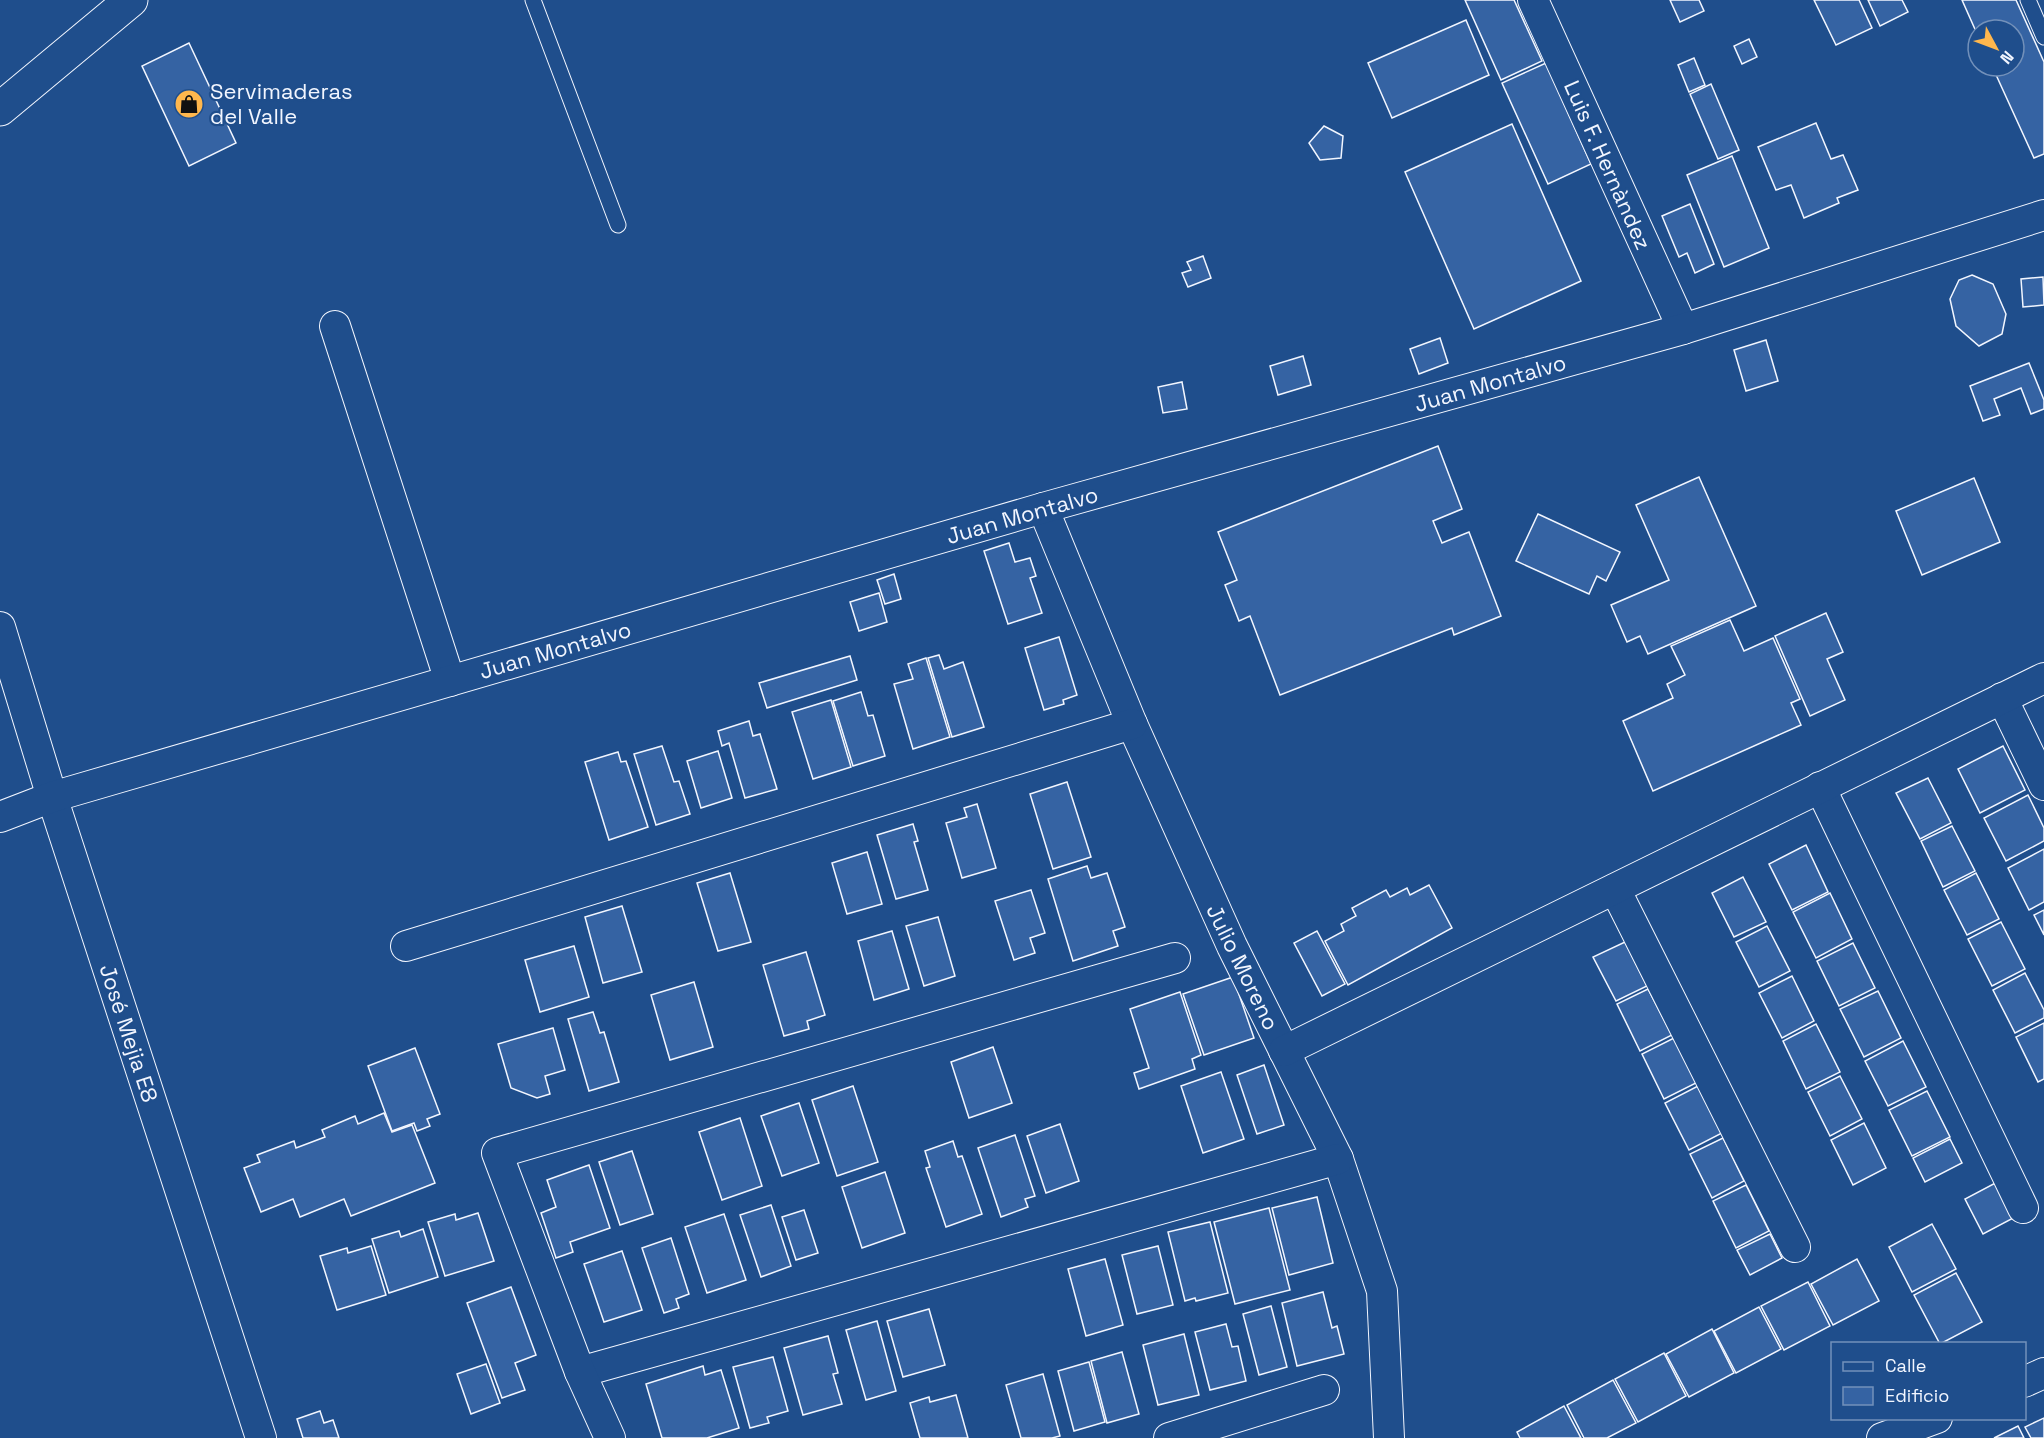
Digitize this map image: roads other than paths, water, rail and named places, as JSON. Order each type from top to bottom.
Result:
[{"type":"main road","points":[[0,109],[131,0]]},
{"type":"street","name":"Luis F. Hernàndez","points":[[1533,0],[1683,329]]},
{"type":"street","name":"Juan Montalvo","points":[[0,817],[52,797],[1043,508],[1683,329],[2044,214]]},
{"type":"street","points":[[335,326],[450,681]]},
{"type":"street","name":"Julio Moreno","points":[[1043,508],[1132,724],[1232,946],[1338,1159],[1382,1291],[1389,1438]]},
{"type":"street","name":"José Mejia E8","points":[[0,627],[52,797],[261,1438]]},
{"type":"street","points":[[1284,1051],[2044,678]]},
{"type":"street","points":[[2002,698],[2044,784]]},
{"type":"street","points":[[406,946],[1132,724]]},
{"type":"street","points":[[1820,788],[2023,1208]]},
{"type":"street","points":[[1615,889],[1795,1247]]},
{"type":"street","points":[[610,1438],[580,1372],[497,1153],[1175,957]]},
{"type":"street","points":[[580,1372],[1338,1159]]},
{"type":"street","points":[[2026,1382],[2044,1373]]},
{"type":"street","points":[[1169,1438],[1324,1390]]},
{"type":"street","points":[[1882,1438],[1934,1420]]},
{"type":"lane","points":[[533,0],[618,225]]},
{"type":"lane","points":[[2028,0],[2044,37]]},
{"type":"place","name":"Servimaderas del Valle","points":[[189,104]]}]
